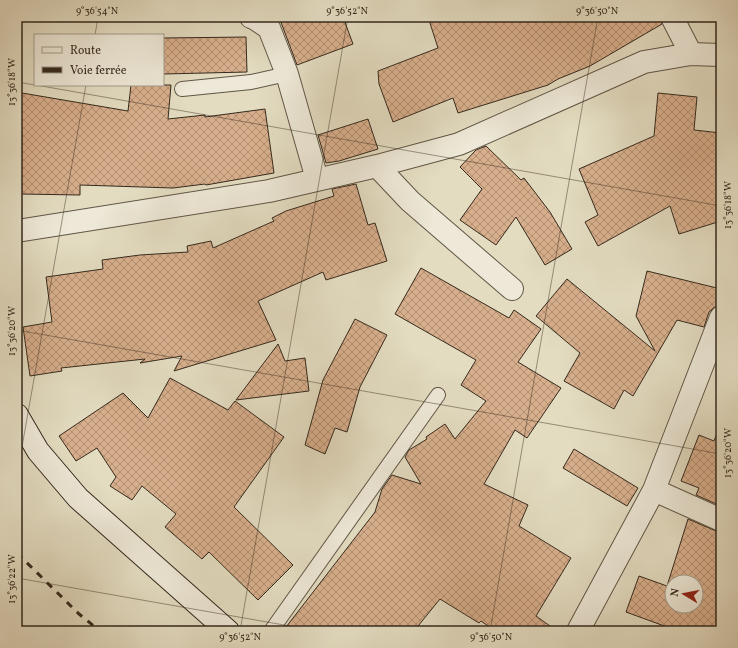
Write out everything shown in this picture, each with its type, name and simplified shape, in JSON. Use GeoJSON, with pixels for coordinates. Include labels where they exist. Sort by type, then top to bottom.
{"type":"FeatureCollection","features":[{"type":"Feature","properties":{"kind":"street"},"geometry":{"type":"LineString","coordinates":[[251,17],[269,28],[287,74],[317,179]]}},
{"type":"Feature","properties":{"kind":"street"},"geometry":{"type":"LineString","coordinates":[[672,17],[691,54]]}},
{"type":"Feature","properties":{"kind":"street"},"geometry":{"type":"LineString","coordinates":[[17,231],[269,191],[377,166],[459,144],[644,62],[691,54],[721,55]]}},
{"type":"Feature","properties":{"kind":"street"},"geometry":{"type":"LineString","coordinates":[[377,166],[410,201],[512,289]]}},
{"type":"Feature","properties":{"kind":"street"},"geometry":{"type":"LineString","coordinates":[[578,631],[654,490],[721,317]]}},
{"type":"Feature","properties":{"kind":"street"},"geometry":{"type":"LineString","coordinates":[[17,415],[38,451],[78,498],[228,631]]}},
{"type":"Feature","properties":{"kind":"street"},"geometry":{"type":"LineString","coordinates":[[654,490],[721,520]]}},
{"type":"Feature","properties":{"kind":"lane"},"geometry":{"type":"LineString","coordinates":[[182,89],[251,82],[287,74]]}},
{"type":"Feature","properties":{"kind":"lane"},"geometry":{"type":"LineString","coordinates":[[271,631],[438,395]]}},
{"type":"Feature","properties":{"kind":"building"},"geometry":{"type":"Polygon","coordinates":[[[279,17],[343,17],[353,44],[297,65],[279,17]]]}},
{"type":"Feature","properties":{"kind":"building"},"geometry":{"type":"Polygon","coordinates":[[[428,17],[660,17],[662,24],[590,66],[558,79],[548,85],[458,113],[453,98],[393,122],[379,84],[378,71],[438,48],[428,17]]]}},
{"type":"Feature","properties":{"kind":"building"},"geometry":{"type":"Polygon","coordinates":[[[246,37],[247,72],[164,74],[164,38],[246,37]]]}},
{"type":"Feature","properties":{"kind":"building"},"geometry":{"type":"Polygon","coordinates":[[[164,85],[171,85],[168,119],[205,115],[205,117],[265,109],[274,173],[206,185],[173,188],[80,185],[80,195],[21,194],[22,132],[17,131],[17,125],[22,93],[128,111],[131,86],[164,85]]]}},
{"type":"Feature","properties":{"kind":"building"},"geometry":{"type":"Polygon","coordinates":[[[658,93],[697,97],[694,130],[721,133],[721,221],[679,234],[670,206],[598,246],[585,222],[598,215],[579,169],[654,136],[658,93]]]}},
{"type":"Feature","properties":{"kind":"building"},"geometry":{"type":"Polygon","coordinates":[[[368,119],[378,149],[339,161],[326,163],[318,135],[368,119]]]}},
{"type":"Feature","properties":{"kind":"building"},"geometry":{"type":"Polygon","coordinates":[[[486,146],[521,180],[524,178],[550,212],[572,249],[545,265],[516,217],[496,245],[460,220],[482,189],[460,167],[476,150],[486,146]]]}},
{"type":"Feature","properties":{"kind":"building"},"geometry":{"type":"Polygon","coordinates":[[[356,184],[368,225],[375,223],[387,261],[326,280],[323,272],[258,301],[276,340],[174,371],[182,356],[140,363],[145,359],[61,368],[62,371],[30,376],[23,327],[52,322],[46,277],[103,269],[102,260],[140,255],[188,252],[187,246],[211,241],[213,248],[274,221],[272,218],[286,211],[334,196],[332,189],[356,184]]]}},
{"type":"Feature","properties":{"kind":"building"},"geometry":{"type":"Polygon","coordinates":[[[421,268],[509,318],[514,310],[541,329],[518,362],[561,388],[527,438],[515,430],[484,484],[528,505],[519,526],[571,558],[536,616],[557,631],[495,631],[481,621],[479,623],[440,599],[414,631],[283,631],[375,512],[382,489],[392,475],[421,484],[405,457],[409,450],[427,439],[426,437],[445,424],[455,439],[486,401],[461,385],[476,360],[395,314],[421,268]]]}},
{"type":"Feature","properties":{"kind":"building"},"geometry":{"type":"Polygon","coordinates":[[[647,271],[721,289],[721,305],[713,308],[709,312],[704,327],[677,320],[633,396],[624,390],[614,409],[564,381],[580,353],[536,316],[567,279],[655,351],[636,316],[647,271]]]}},
{"type":"Feature","properties":{"kind":"building"},"geometry":{"type":"Polygon","coordinates":[[[355,319],[387,335],[360,387],[347,432],[335,428],[325,454],[305,445],[323,380],[355,319]]]}},
{"type":"Feature","properties":{"kind":"building"},"geometry":{"type":"Polygon","coordinates":[[[278,344],[285,361],[305,358],[309,391],[236,400],[278,344]]]}},
{"type":"Feature","properties":{"kind":"building"},"geometry":{"type":"Polygon","coordinates":[[[170,378],[228,410],[235,401],[284,437],[234,507],[293,565],[258,600],[209,552],[202,559],[165,527],[176,514],[142,486],[132,500],[110,486],[116,477],[97,448],[76,461],[59,436],[123,393],[148,418],[170,378]]]}},
{"type":"Feature","properties":{"kind":"building"},"geometry":{"type":"Polygon","coordinates":[[[717,433],[721,433],[721,506],[696,495],[699,488],[681,481],[699,435],[714,441],[717,433]]]}},
{"type":"Feature","properties":{"kind":"building"},"geometry":{"type":"Polygon","coordinates":[[[574,449],[638,488],[627,506],[563,468],[574,449]]]}},
{"type":"Feature","properties":{"kind":"building"},"geometry":{"type":"Polygon","coordinates":[[[688,519],[721,532],[721,631],[678,631],[626,612],[639,576],[664,585],[664,614],[704,614],[704,574],[671,574],[688,519]]]}},
{"type":"Feature","properties":{"kind":"railway"},"geometry":{"type":"LineString","coordinates":[[17,553],[79,614],[100,631]]}}]}
